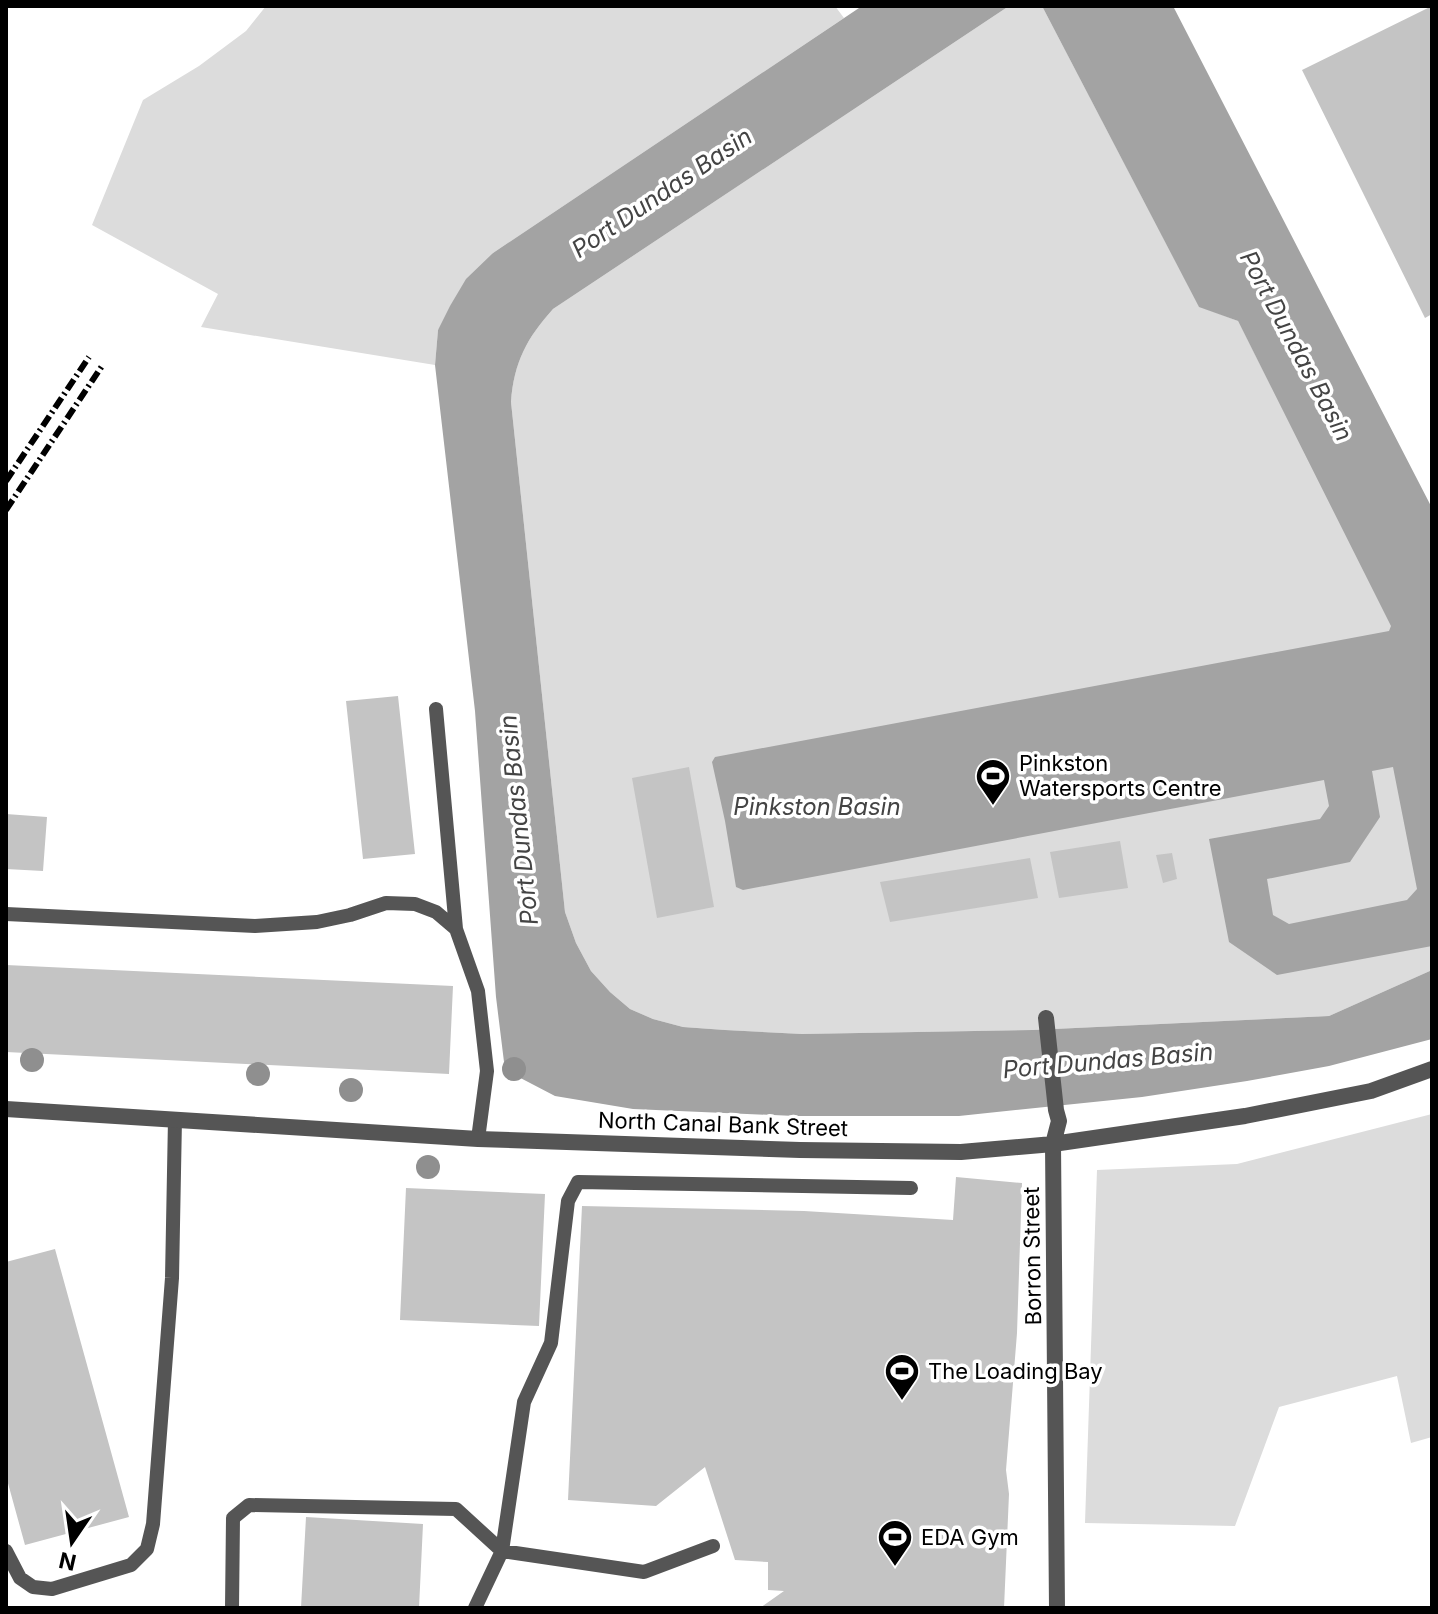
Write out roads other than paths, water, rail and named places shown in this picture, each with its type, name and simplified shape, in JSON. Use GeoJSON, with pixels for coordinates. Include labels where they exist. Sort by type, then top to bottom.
{"type":"FeatureCollection","features":[{"type":"Feature","properties":{"kind":"street","name":"Borron Street"},"geometry":{"type":"LineString","coordinates":[[1046,1018],[1059,1121],[1053,1144],[1057,1608]]}},
{"type":"Feature","properties":{"kind":"street","name":"North Canal Bank Street"},"geometry":{"type":"LineString","coordinates":[[6,1109],[478,1139],[961,1152],[1053,1144],[1245,1116],[1371,1091],[1432,1069]]}},
{"type":"Feature","properties":{"kind":"lane"},"geometry":{"type":"LineString","coordinates":[[436,709],[456,929],[478,991],[485,1055],[485,1094],[478,1139]]}},
{"type":"Feature","properties":{"kind":"lane"},"geometry":{"type":"LineString","coordinates":[[6,914],[278,926],[350,915],[386,903],[415,904],[436,912],[456,929]]}},
{"type":"Feature","properties":{"kind":"lane"},"geometry":{"type":"LineString","coordinates":[[6,1551],[20,1578],[33,1587],[52,1589],[131,1565],[147,1549],[153,1524],[172,1278],[175,1119]]}},
{"type":"Feature","properties":{"kind":"lane"},"geometry":{"type":"LineString","coordinates":[[475,1608],[502,1551],[524,1402],[551,1343],[568,1201],[578,1182],[911,1188]]}},
{"type":"Feature","properties":{"kind":"lane"},"geometry":{"type":"LineString","coordinates":[[232,1608],[233,1518],[249,1505],[456,1509],[502,1551],[644,1572],[713,1546]]}},
{"type":"Feature","properties":{"kind":"water","name":"Port Dundas Basin"},"geometry":{"type":"Polygon","coordinates":[[[862,6],[1009,6],[553,309],[529,341],[515,375],[511,402],[565,912],[576,943],[591,971],[630,1009],[653,1019],[683,1027],[802,1034],[1033,1030],[1329,1016],[1432,970],[1432,1039],[1329,1066],[1247,1081],[1142,1097],[959,1116],[795,1116],[633,1109],[555,1096],[505,1070],[496,997],[475,711],[435,365],[438,330],[466,279],[493,253],[862,6]]]}},
{"type":"Feature","properties":{"kind":"water"},"geometry":{"type":"Polygon","coordinates":[[[1042,6],[1173,6],[1432,508],[1432,946],[1277,975],[1229,942],[1209,839],[1320,819],[1329,806],[1324,780],[743,890],[736,887],[712,762],[715,757],[1389,631],[1391,626],[1238,321],[1199,307],[1042,6]],[[1393,767],[1372,771],[1380,817],[1350,862],[1267,879],[1273,915],[1289,924],[1407,900],[1417,889],[1393,767]]]}},
{"type":"Feature","properties":{"kind":"railway"},"geometry":{"type":"LineString","coordinates":[[6,481],[89,357]]}},
{"type":"Feature","properties":{"kind":"railway"},"geometry":{"type":"LineString","coordinates":[[6,510],[102,366]]}},
{"type":"Feature","properties":{"kind":"place","name":"Pinkston Watersports Centre"},"geometry":{"type":"Point","coordinates":[993,807]}},
{"type":"Feature","properties":{"kind":"place","name":"The Loading Bay"},"geometry":{"type":"Point","coordinates":[902,1402]}},
{"type":"Feature","properties":{"kind":"place","name":"EDA Gym"},"geometry":{"type":"Point","coordinates":[895,1568]}},
{"type":"Feature","properties":{"kind":"water label","name":"Pinkston Basin"},"geometry":{"type":"Point","coordinates":[817,807]}}]}
